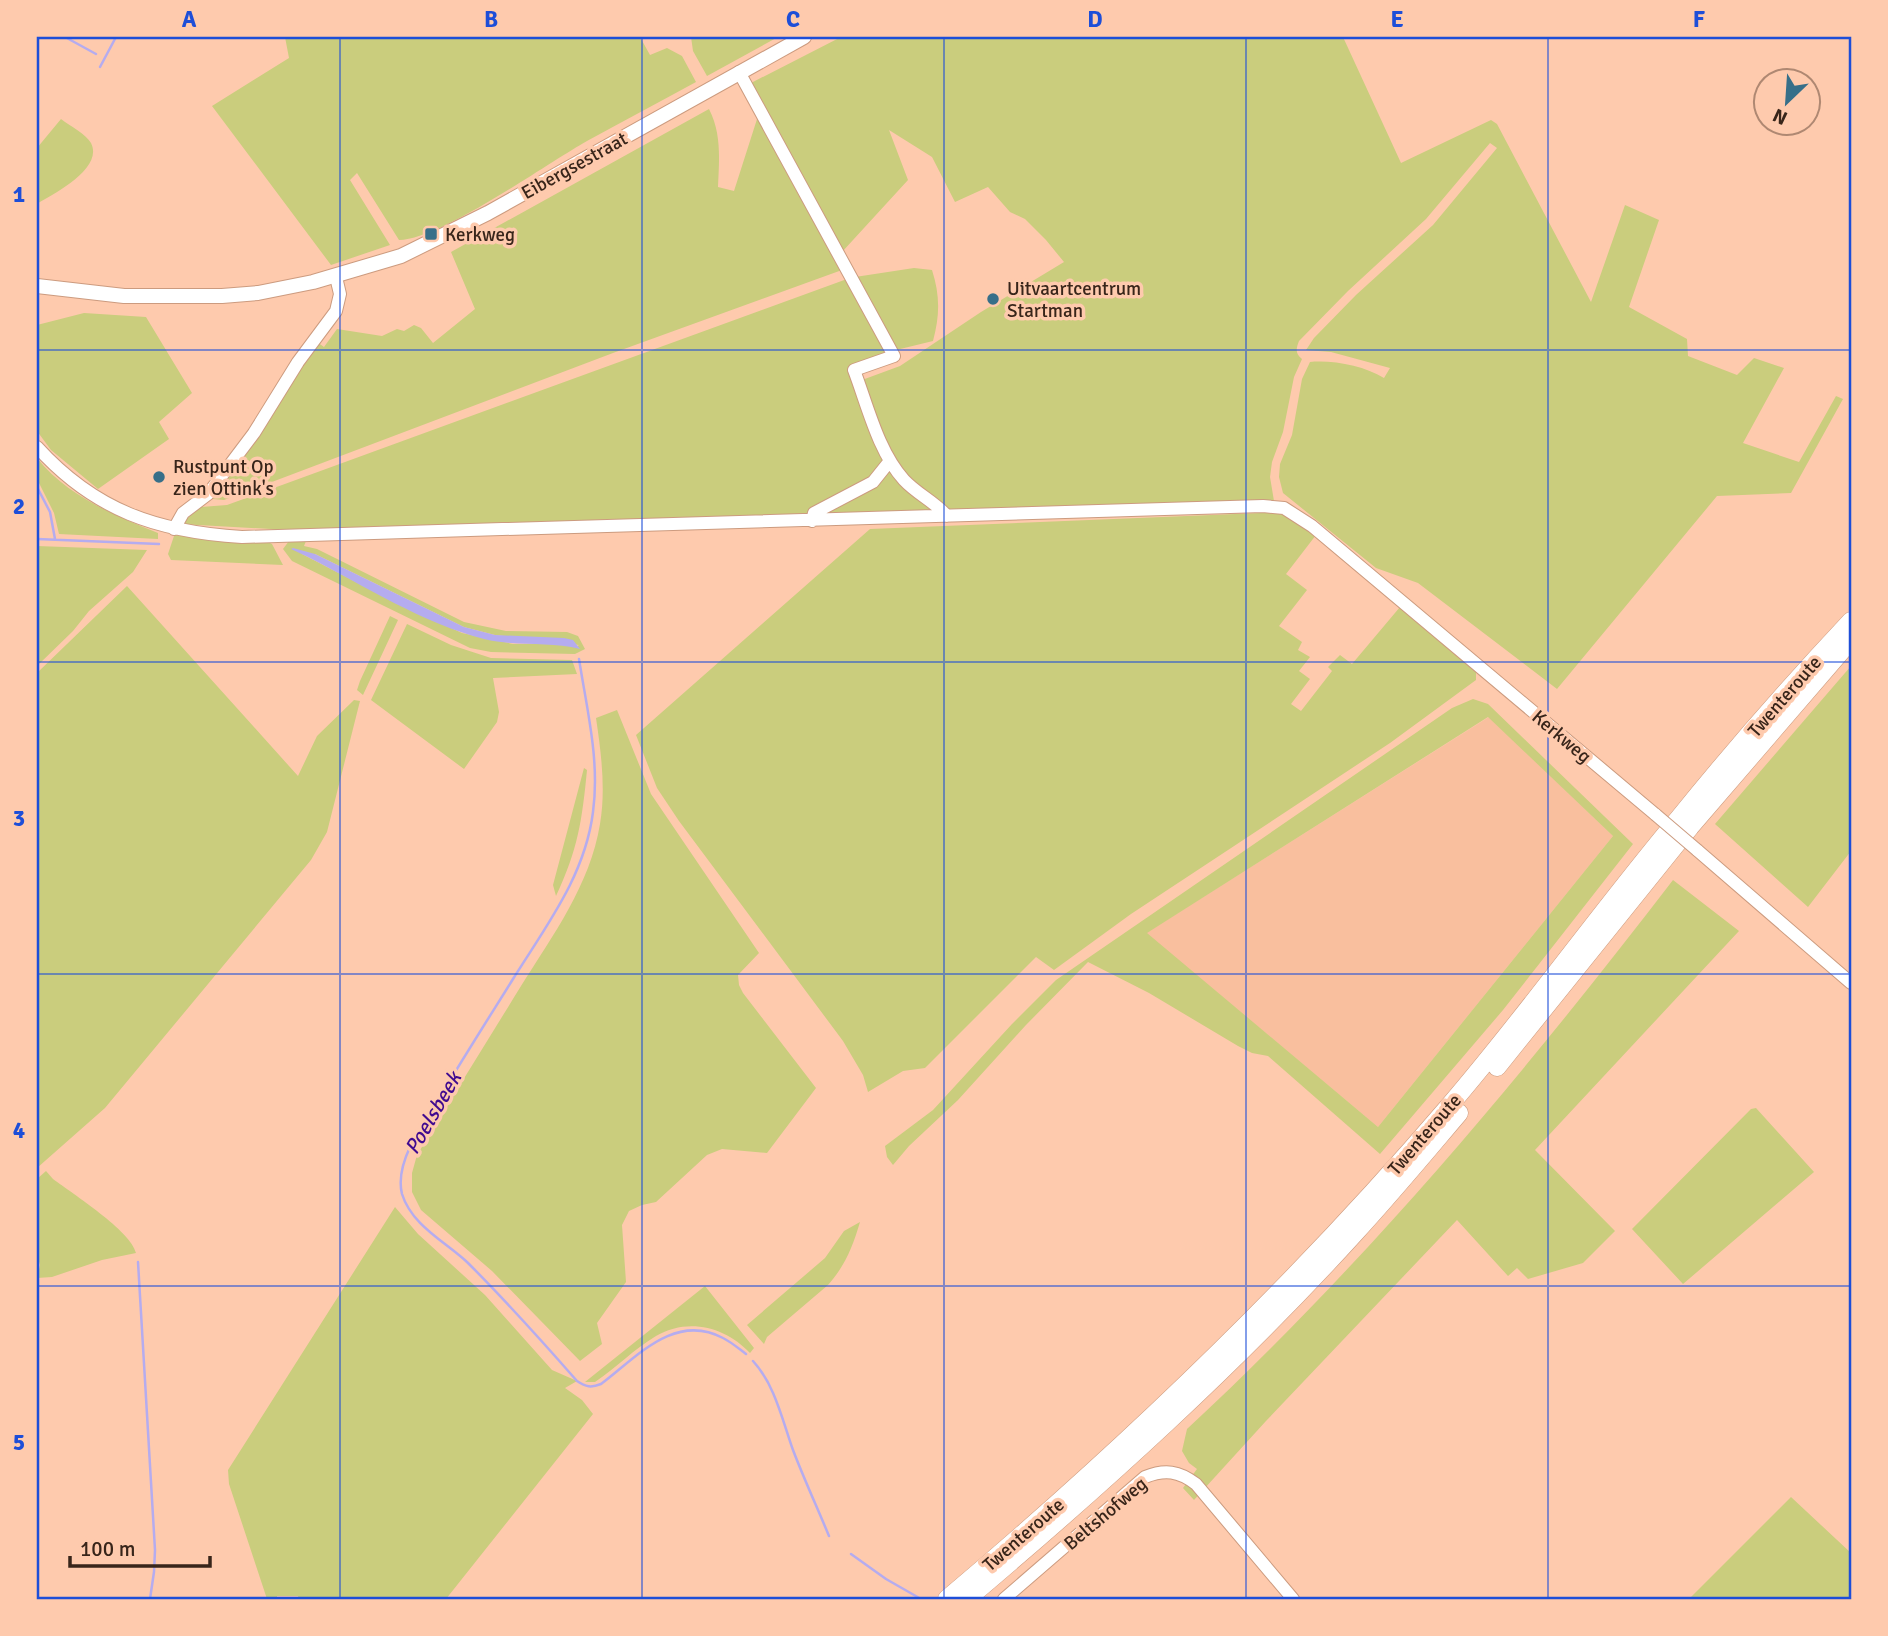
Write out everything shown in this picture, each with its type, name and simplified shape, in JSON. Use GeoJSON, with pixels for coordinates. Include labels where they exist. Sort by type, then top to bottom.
{"type":"FeatureCollection","features":[{"type":"Feature","properties":{"kind":"highway","name":"Twenteroute"},"geometry":{"type":"LineString","coordinates":[[947,1599],[1083,1482],[1236,1336],[1344,1226],[1450,1105],[1565,964],[1678,818],[1851,621]]}},
{"type":"Feature","properties":{"kind":"highway","name":"Twenteroute"},"geometry":{"type":"LineString","coordinates":[[967,1599],[1120,1466],[1237,1354],[1355,1234],[1468,1103],[1690,827],[1851,640]]}},
{"type":"Feature","properties":{"kind":"main road","name":"Eibergsestraat"},"geometry":{"type":"LineString","coordinates":[[37,286],[113,296],[193,298],[258,293],[336,277],[401,256],[488,213],[804,37]]}},
{"type":"Feature","properties":{"kind":"street"},"geometry":{"type":"LineString","coordinates":[[739,72],[894,356],[854,370],[889,462],[906,483],[947,516]]}},
{"type":"Feature","properties":{"kind":"street"},"geometry":{"type":"LineString","coordinates":[[37,447],[75,484],[104,504],[141,520],[174,529],[184,513],[208,494],[254,433],[298,362],[335,311],[340,294],[336,277]]}},
{"type":"Feature","properties":{"kind":"street"},"geometry":{"type":"LineString","coordinates":[[813,521],[814,513],[873,482],[889,462]]}},
{"type":"Feature","properties":{"kind":"street","name":"Kerkweg"},"geometry":{"type":"LineString","coordinates":[[174,529],[206,535],[242,537],[1263,506],[1284,509],[1312,526],[1851,983]]}},
{"type":"Feature","properties":{"kind":"street","name":"Beltshofweg"},"geometry":{"type":"LineString","coordinates":[[1004,1599],[1145,1477],[1159,1471],[1186,1476],[1196,1484],[1293,1599]]}},
{"type":"Feature","properties":{"kind":"shaded area"},"geometry":{"type":"Polygon","coordinates":[[[291,549],[315,554],[464,627],[495,635],[564,638],[573,640],[580,649],[484,639],[438,624],[291,549]]]}},
{"type":"Feature","properties":{"kind":"shaded area"},"geometry":{"type":"Polygon","coordinates":[[[1489,717],[1613,836],[1378,1127],[1146,933],[1489,717]]]}},
{"type":"Feature","properties":{"kind":"green space"},"geometry":{"type":"Polygon","coordinates":[[[285,37],[640,37],[650,55],[667,48],[682,56],[696,82],[587,141],[466,215],[417,237],[399,240],[357,173],[350,180],[390,245],[331,265],[212,106],[289,58],[285,37]]]}},
{"type":"Feature","properties":{"kind":"green space"},"geometry":{"type":"Polygon","coordinates":[[[691,37],[778,37],[707,76],[693,51],[691,37]]]}},
{"type":"Feature","properties":{"kind":"green space"},"geometry":{"type":"Polygon","coordinates":[[[841,37],[1343,37],[1401,163],[1491,120],[1497,124],[1591,302],[1625,205],[1659,220],[1629,307],[1687,339],[1688,356],[1737,375],[1754,358],[1784,368],[1743,443],[1799,462],[1836,396],[1843,399],[1791,493],[1717,496],[1557,689],[1418,583],[1376,568],[1283,493],[1279,477],[1280,464],[1292,435],[1302,379],[1310,362],[1349,365],[1384,378],[1390,368],[1331,352],[1306,350],[1314,338],[1356,295],[1433,225],[1497,148],[1490,143],[1426,219],[1348,291],[1299,341],[1297,351],[1302,359],[1294,377],[1283,432],[1272,462],[1270,477],[1274,501],[951,511],[908,480],[894,463],[862,380],[900,366],[981,312],[1064,262],[1025,219],[1010,212],[988,187],[955,202],[932,157],[889,130],[908,180],[842,252],[751,83],[841,37]]]}},
{"type":"Feature","properties":{"kind":"green space"},"geometry":{"type":"Polygon","coordinates":[[[709,109],[718,138],[718,187],[734,191],[758,116],[842,270],[224,500],[213,499],[317,342],[324,347],[337,329],[382,336],[397,329],[404,331],[414,325],[421,328],[433,343],[475,309],[451,252],[709,109]]]}},
{"type":"Feature","properties":{"kind":"green space"},"geometry":{"type":"Polygon","coordinates":[[[61,119],[89,140],[93,153],[84,171],[75,180],[37,204],[37,148],[61,119]]]}},
{"type":"Feature","properties":{"kind":"green space"},"geometry":{"type":"Polygon","coordinates":[[[914,268],[932,270],[938,297],[935,332],[933,341],[896,350],[855,277],[914,268]]]}},
{"type":"Feature","properties":{"kind":"green space"},"geometry":{"type":"Polygon","coordinates":[[[847,279],[889,355],[850,369],[885,458],[871,477],[811,516],[590,520],[555,524],[291,533],[271,529],[180,524],[201,507],[227,505],[847,279]]]}},
{"type":"Feature","properties":{"kind":"green space"},"geometry":{"type":"Polygon","coordinates":[[[84,313],[146,317],[192,393],[159,422],[169,439],[98,489],[51,450],[37,431],[37,325],[84,313]]]}},
{"type":"Feature","properties":{"kind":"green space"},"geometry":{"type":"Polygon","coordinates":[[[37,458],[77,494],[158,533],[158,539],[59,534],[54,513],[37,479],[37,458]]]}},
{"type":"Feature","properties":{"kind":"green space"},"geometry":{"type":"Polygon","coordinates":[[[891,467],[897,482],[937,511],[824,515],[869,488],[891,467]]]}},
{"type":"Feature","properties":{"kind":"green space"},"geometry":{"type":"Polygon","coordinates":[[[1287,512],[1316,535],[1286,574],[1307,590],[1279,626],[1302,642],[1298,650],[1310,657],[1299,671],[1310,679],[1291,704],[1301,711],[1332,671],[1328,667],[1340,655],[1352,664],[1400,607],[1476,672],[1476,680],[1390,743],[1131,914],[1054,970],[1036,957],[925,1068],[903,1071],[868,1092],[863,1075],[843,1041],[657,788],[636,735],[870,529],[1287,512]]]}},
{"type":"Feature","properties":{"kind":"green space"},"geometry":{"type":"Polygon","coordinates":[[[179,534],[266,541],[272,544],[283,565],[171,560],[168,554],[174,536],[179,534]]]}},
{"type":"Feature","properties":{"kind":"green space"},"geometry":{"type":"Polygon","coordinates":[[[289,541],[306,541],[304,546],[317,549],[464,622],[506,631],[567,632],[578,636],[585,649],[575,654],[491,652],[470,648],[292,561],[283,549],[289,541]],[[302,554],[462,633],[513,644],[579,645],[495,635],[464,627],[315,554],[302,554]]]}},
{"type":"Feature","properties":{"kind":"green space"},"geometry":{"type":"Polygon","coordinates":[[[37,546],[147,550],[133,572],[89,611],[73,631],[37,666],[37,546]]]}},
{"type":"Feature","properties":{"kind":"green space"},"geometry":{"type":"Polygon","coordinates":[[[127,586],[298,776],[317,736],[354,700],[360,701],[327,832],[311,860],[105,1108],[37,1168],[37,673],[127,586]]]}},
{"type":"Feature","properties":{"kind":"green space"},"geometry":{"type":"Polygon","coordinates":[[[390,616],[398,620],[363,695],[357,690],[360,681],[390,616]]]}},
{"type":"Feature","properties":{"kind":"green space"},"geometry":{"type":"Polygon","coordinates":[[[407,624],[451,645],[491,658],[572,660],[577,674],[493,678],[499,712],[497,722],[464,769],[371,700],[407,624]]]}},
{"type":"Feature","properties":{"kind":"green space"},"geometry":{"type":"Polygon","coordinates":[[[1851,666],[1851,851],[1808,907],[1715,824],[1851,666]]]}},
{"type":"Feature","properties":{"kind":"green space"},"geometry":{"type":"Polygon","coordinates":[[[1473,699],[1488,704],[1633,844],[1503,1010],[1380,1154],[1268,1056],[1252,1053],[1238,1046],[1149,993],[1088,962],[893,1165],[887,1157],[885,1146],[933,1110],[1056,980],[1452,708],[1473,699]],[[1488,717],[1147,933],[1378,1127],[1613,836],[1488,717]]]}},
{"type":"Feature","properties":{"kind":"green space"},"geometry":{"type":"Polygon","coordinates":[[[617,710],[651,794],[759,953],[738,975],[743,993],[816,1088],[767,1153],[722,1149],[707,1155],[656,1202],[629,1211],[622,1225],[626,1282],[597,1323],[602,1344],[580,1361],[492,1271],[421,1210],[412,1192],[412,1173],[417,1155],[579,889],[595,846],[602,811],[602,771],[596,718],[617,710]]]}},
{"type":"Feature","properties":{"kind":"green space"},"geometry":{"type":"Polygon","coordinates":[[[584,768],[587,770],[578,834],[556,896],[553,885],[584,768]]]}},
{"type":"Feature","properties":{"kind":"green space"},"geometry":{"type":"Polygon","coordinates":[[[1673,880],[1739,931],[1535,1150],[1615,1231],[1583,1263],[1528,1279],[1517,1268],[1508,1276],[1457,1220],[1194,1500],[1183,1488],[1197,1469],[1189,1463],[1182,1451],[1187,1429],[1318,1300],[1442,1165],[1560,1024],[1673,880]]]}},
{"type":"Feature","properties":{"kind":"green space"},"geometry":{"type":"Polygon","coordinates":[[[1756,1108],[1814,1172],[1683,1284],[1632,1229],[1751,1109],[1756,1108]]]}},
{"type":"Feature","properties":{"kind":"green space"},"geometry":{"type":"Polygon","coordinates":[[[46,1171],[124,1234],[136,1253],[102,1260],[52,1277],[37,1278],[40,1265],[37,1255],[37,1179],[46,1171]]]}},
{"type":"Feature","properties":{"kind":"green space"},"geometry":{"type":"Polygon","coordinates":[[[395,1207],[418,1234],[485,1295],[552,1370],[577,1381],[565,1388],[582,1400],[593,1414],[446,1599],[299,1599],[298,1596],[277,1596],[277,1599],[267,1599],[229,1484],[228,1470],[395,1207]]]}},
{"type":"Feature","properties":{"kind":"green space"},"geometry":{"type":"Polygon","coordinates":[[[860,1222],[848,1255],[834,1278],[767,1337],[764,1344],[747,1325],[825,1258],[844,1231],[860,1222]]]}},
{"type":"Feature","properties":{"kind":"green space"},"geometry":{"type":"Polygon","coordinates":[[[705,1286],[754,1348],[750,1353],[718,1331],[693,1326],[681,1327],[668,1330],[648,1341],[595,1382],[585,1382],[705,1286]]]}},
{"type":"Feature","properties":{"kind":"green space"},"geometry":{"type":"Polygon","coordinates":[[[1791,1497],[1851,1553],[1851,1599],[1689,1599],[1791,1497]]]}},
{"type":"Feature","properties":{"kind":"waterway"},"geometry":{"type":"LineString","coordinates":[[65,37],[96,54]]}},
{"type":"Feature","properties":{"kind":"waterway"},"geometry":{"type":"LineString","coordinates":[[100,67],[116,37]]}},
{"type":"Feature","properties":{"kind":"waterway"},"geometry":{"type":"LineString","coordinates":[[37,487],[50,512],[55,539]]}},
{"type":"Feature","properties":{"kind":"waterway","name":"Poelsbeek"},"geometry":{"type":"LineString","coordinates":[[37,539],[159,544]]}},
{"type":"Feature","properties":{"kind":"waterway","name":"Poelsbeek"},"geometry":{"type":"LineString","coordinates":[[579,659],[592,736],[595,774],[593,812],[582,858],[551,920],[410,1147],[402,1170],[402,1194],[421,1224],[468,1263],[583,1385],[601,1384],[642,1351],[672,1334],[705,1331],[732,1343],[746,1354]]}},
{"type":"Feature","properties":{"kind":"waterway"},"geometry":{"type":"LineString","coordinates":[[138,1262],[155,1550],[150,1599]]}},
{"type":"Feature","properties":{"kind":"waterway","name":"Poelsbeek"},"geometry":{"type":"LineString","coordinates":[[753,1361],[761,1370],[772,1392],[797,1461],[829,1536]]}},
{"type":"Feature","properties":{"kind":"waterway","name":"Poelsbeek"},"geometry":{"type":"LineString","coordinates":[[851,1554],[886,1579],[921,1599]]}},
{"type":"Feature","properties":{"kind":"place","name":"Kerkweg"},"geometry":{"type":"Point","coordinates":[431,234]}},
{"type":"Feature","properties":{"kind":"place","name":"Uitvaartcentrum Startman"},"geometry":{"type":"Point","coordinates":[993,299]}},
{"type":"Feature","properties":{"kind":"place","name":"Rustpunt Op zien Ottink's"},"geometry":{"type":"Point","coordinates":[159,477]}}]}
